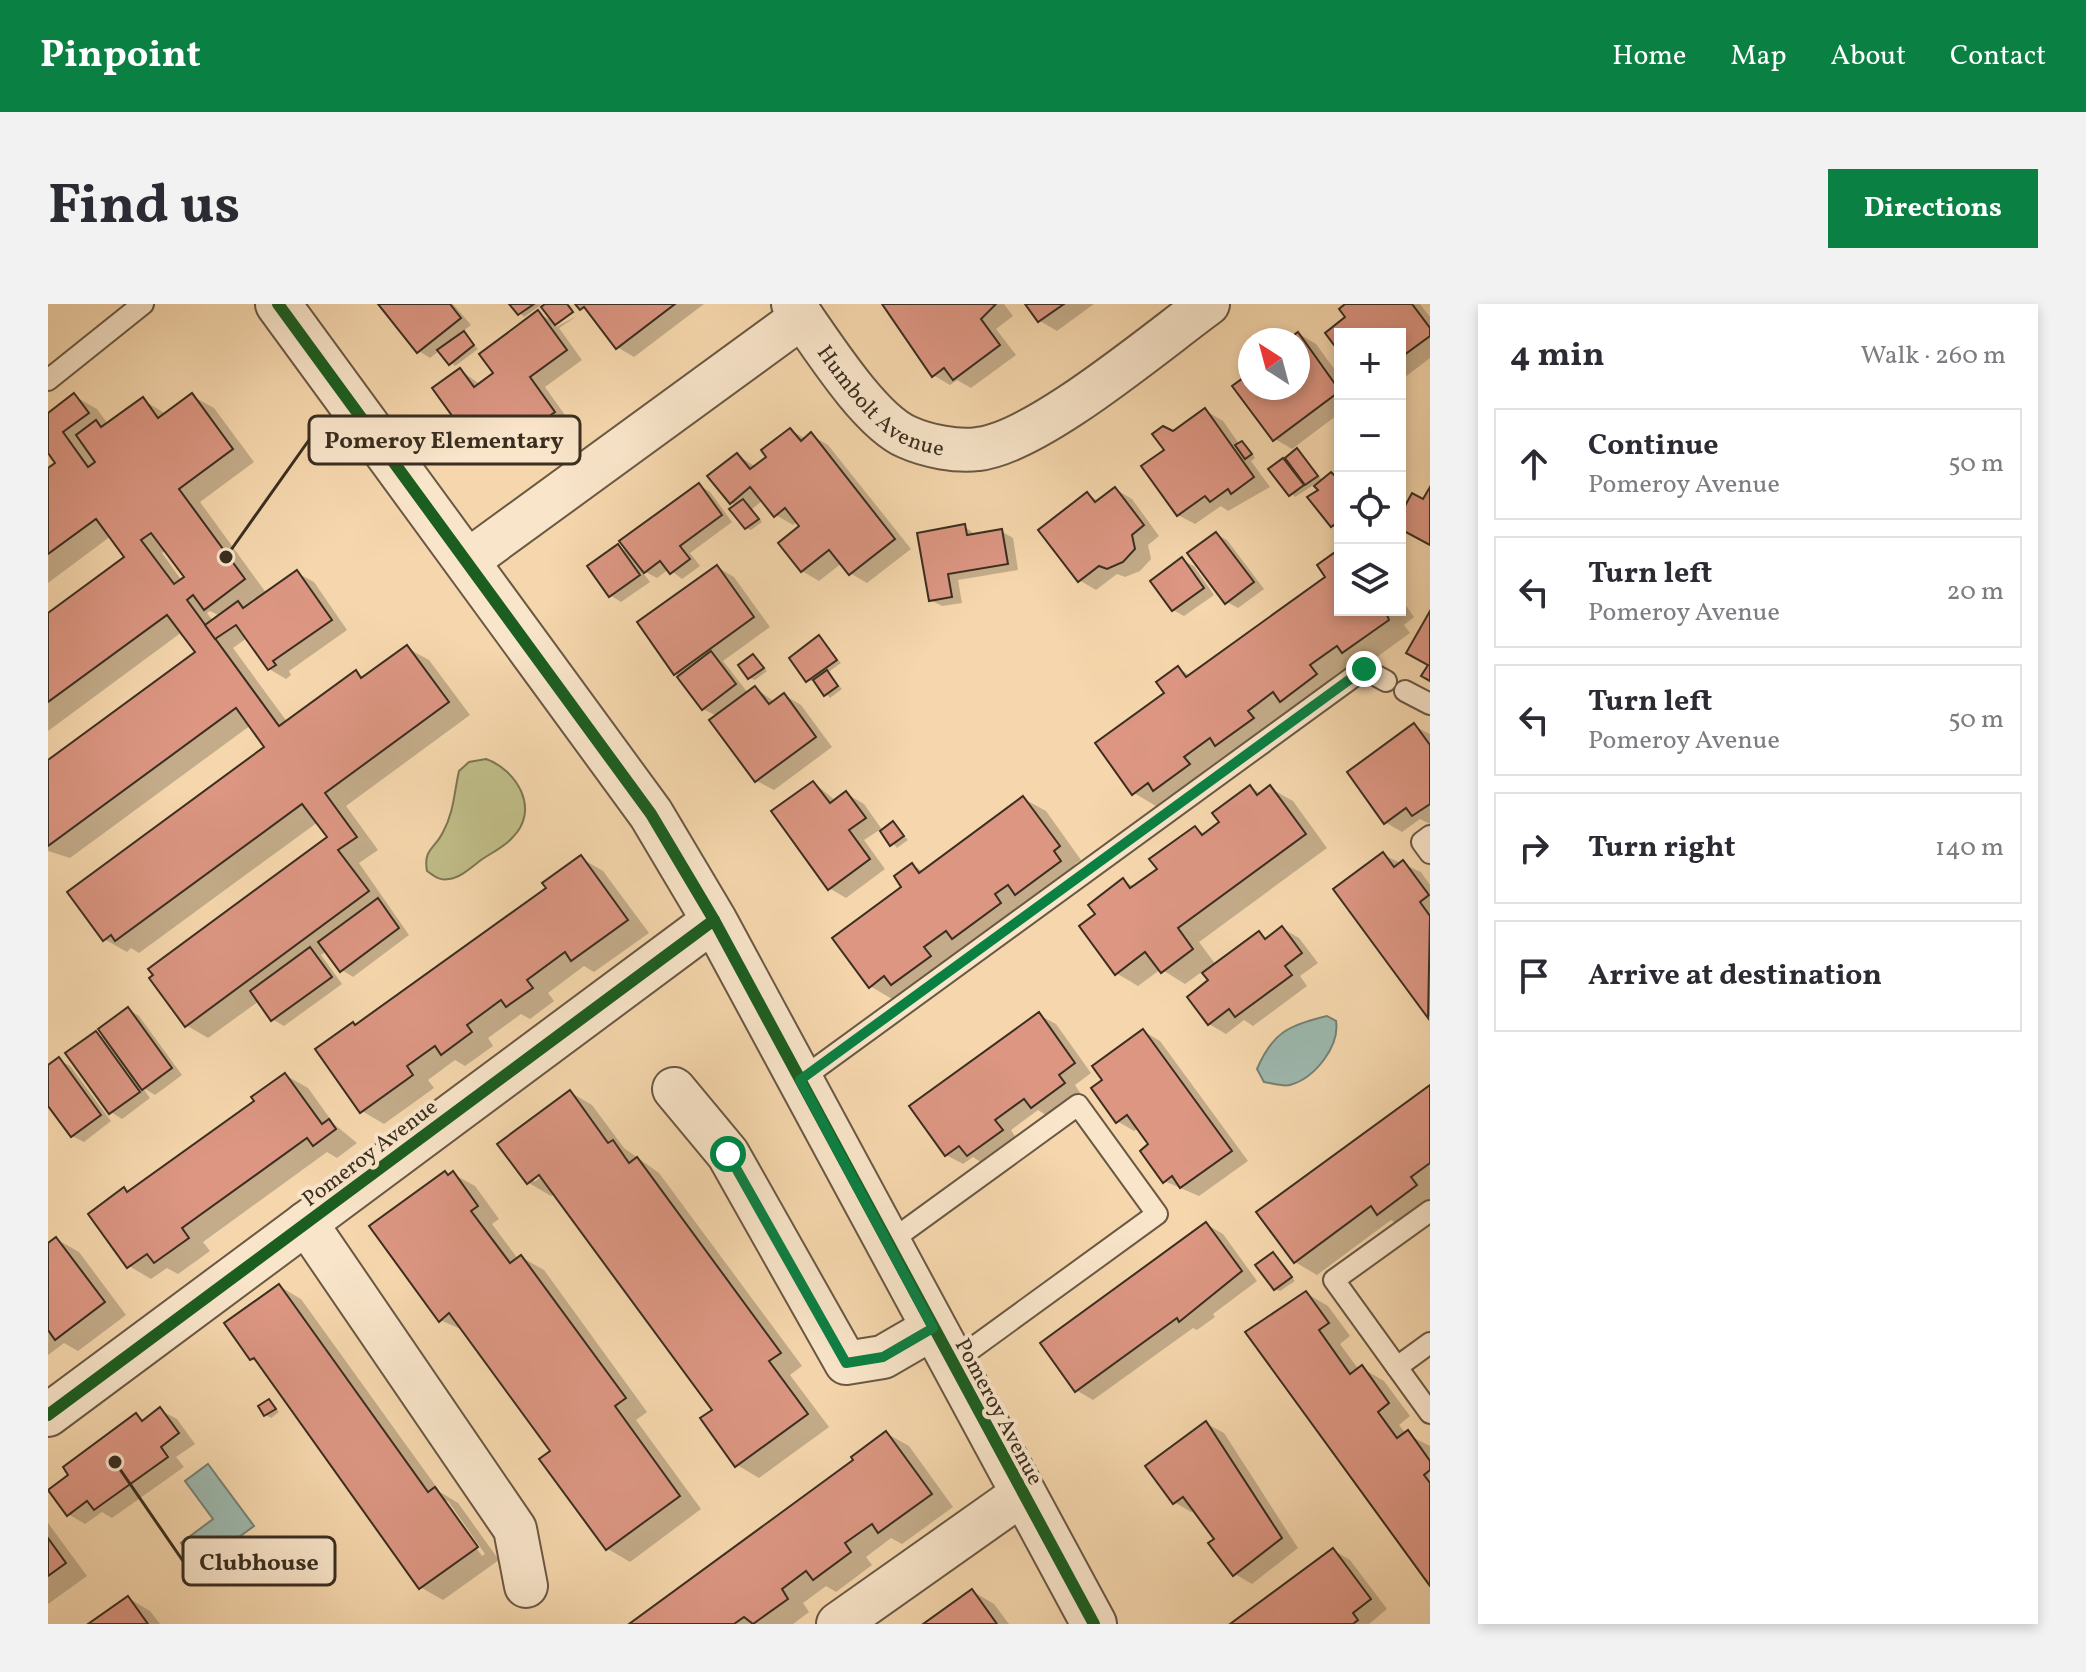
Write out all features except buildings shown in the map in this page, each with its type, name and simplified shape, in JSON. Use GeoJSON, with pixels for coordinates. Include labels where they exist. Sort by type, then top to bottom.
{"type":"FeatureCollection","features":[{"type":"Feature","properties":{"kind":"street","name":"Pomeroy Avenue"},"geometry":{"type":"LineString","coordinates":[[278,304],[651,814],[714,920],[1094,1624]]}},
{"type":"Feature","properties":{"kind":"street","name":"Humbolt Avenue"},"geometry":{"type":"LineString","coordinates":[[466,562],[798,310],[866,405],[905,437],[945,448],[979,449],[1019,435],[1061,411],[1208,304]]}},
{"type":"Feature","properties":{"kind":"street","name":"Pomeroy Avenue"},"geometry":{"type":"LineString","coordinates":[[48,1415],[714,920]]}},
{"type":"Feature","properties":{"kind":"street","name":"Pomeroy Avenue"},"geometry":{"type":"LineString","coordinates":[[674,1089],[728,1154],[846,1363],[942,1346]]}},
{"type":"Feature","properties":{"kind":"street","name":"Pomeroy Avenue"},"geometry":{"type":"LineString","coordinates":[[306,1223],[515,1529],[526,1586]]}},
{"type":"Feature","properties":{"kind":"street","name":"Pomeroy Avenue"},"geometry":{"type":"LineString","coordinates":[[838,1624],[1022,1494]]}},
{"type":"Feature","properties":{"kind":"lane"},"geometry":{"type":"LineString","coordinates":[[48,380],[143,304]]}},
{"type":"Feature","properties":{"kind":"lane"},"geometry":{"type":"LineString","coordinates":[[800,1080],[1364,669],[1386,681]]}},
{"type":"Feature","properties":{"kind":"lane"},"geometry":{"type":"LineString","coordinates":[[1405,691],[1430,704]]}},
{"type":"Feature","properties":{"kind":"lane"},"geometry":{"type":"LineString","coordinates":[[1430,836],[1422,842],[1430,853]]}},
{"type":"Feature","properties":{"kind":"lane"},"geometry":{"type":"LineString","coordinates":[[888,1243],[1078,1105],[1157,1214],[942,1346]]}},
{"type":"Feature","properties":{"kind":"lane"},"geometry":{"type":"LineString","coordinates":[[1430,1211],[1334,1280],[1430,1413]]}},
{"type":"Feature","properties":{"kind":"lane"},"geometry":{"type":"LineString","coordinates":[[1397,1367],[1430,1343]]}},
{"type":"Feature","properties":{"kind":"shaded area"},"geometry":{"type":"Polygon","coordinates":[[[486,759],[497,764],[515,781],[522,792],[525,815],[520,827],[505,844],[462,874],[449,879],[437,878],[427,871],[427,858],[449,817],[459,771],[469,762],[486,759]]]}},
{"type":"Feature","properties":{"kind":"water"},"geometry":{"type":"Polygon","coordinates":[[[1327,1016],[1336,1021],[1336,1031],[1330,1050],[1317,1068],[1290,1085],[1264,1082],[1257,1069],[1276,1038],[1292,1027],[1327,1016]]]}},
{"type":"Feature","properties":{"kind":"water"},"geometry":{"type":"Polygon","coordinates":[[[208,1464],[254,1526],[199,1566],[181,1543],[213,1519],[185,1481],[208,1464]]]}},
{"type":"Feature","properties":{"kind":"cycle path"},"geometry":{"type":"LineString","coordinates":[[278,304],[651,814],[714,920],[1094,1624]]}},
{"type":"Feature","properties":{"kind":"cycle path"},"geometry":{"type":"LineString","coordinates":[[48,1415],[714,920]]}},
{"type":"Feature","properties":{"kind":"place","name":"Pomeroy Elementary"},"geometry":{"type":"Point","coordinates":[226,557]}},
{"type":"Feature","properties":{"kind":"place","name":"Clubhouse"},"geometry":{"type":"Point","coordinates":[115,1462]}},
{"type":"Feature","properties":{"kind":"route"},"geometry":{"type":"LineString","coordinates":[[728,1154],[846,1363],[883,1357],[933,1328],[800,1080],[1364,669]]}}]}
